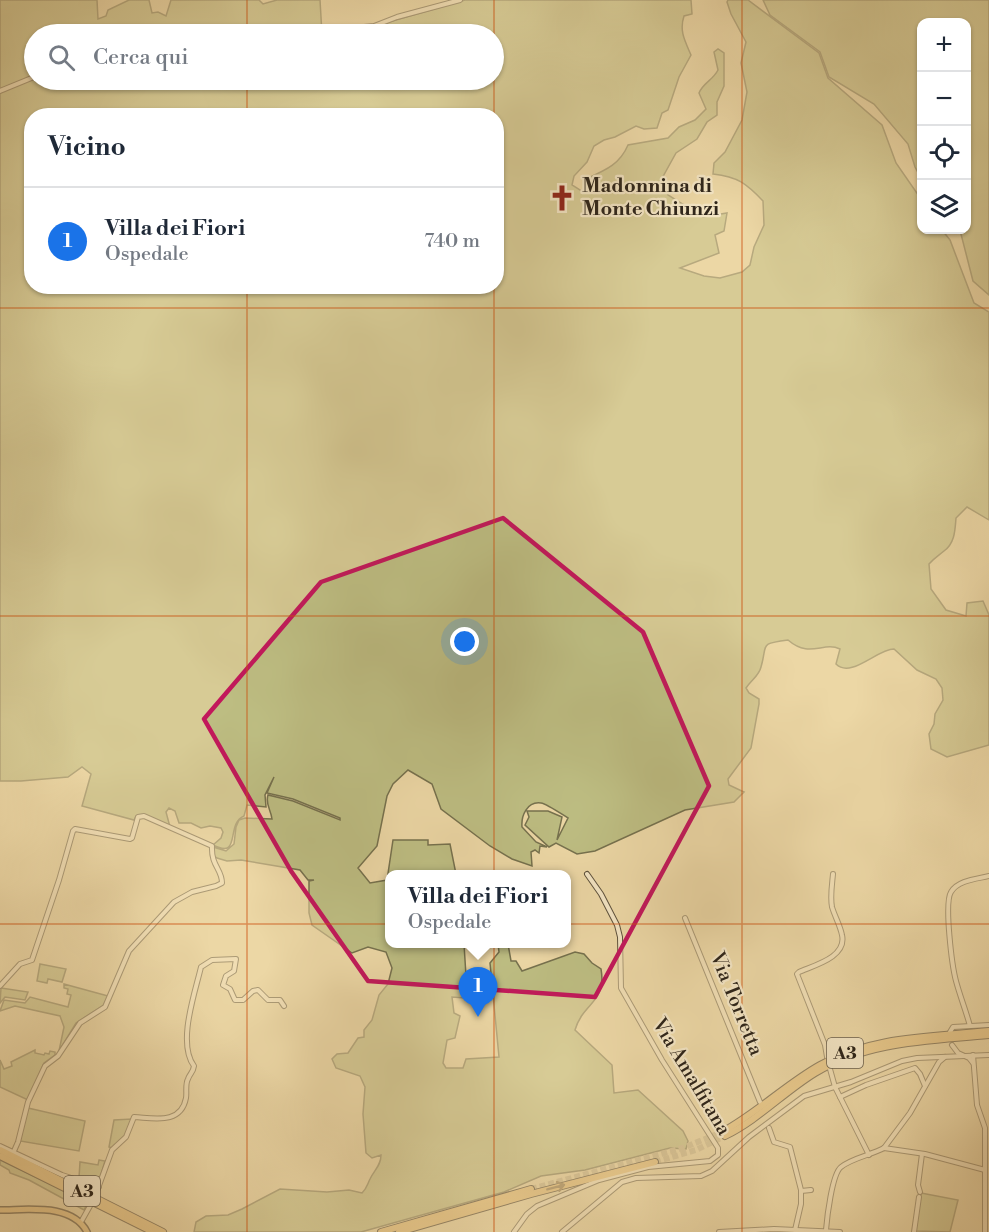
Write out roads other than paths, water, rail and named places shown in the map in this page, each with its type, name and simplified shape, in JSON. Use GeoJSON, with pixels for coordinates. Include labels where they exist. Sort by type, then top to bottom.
{"type":"FeatureCollection","features":[{"type":"Feature","properties":{"kind":"highway","name":"A3"},"geometry":{"type":"LineString","coordinates":[[724,1134],[814,1069],[850,1051],[884,1042],[989,1033]]}},
{"type":"Feature","properties":{"kind":"highway","name":"A3"},"geometry":{"type":"LineString","coordinates":[[0,1148],[163,1232]]}},
{"type":"Feature","properties":{"kind":"highway","name":"A3"},"geometry":{"type":"LineString","coordinates":[[0,1157],[153,1232]]}},
{"type":"Feature","properties":{"kind":"highway"},"geometry":{"type":"LineString","coordinates":[[399,1232],[531,1194],[655,1162]]}},
{"type":"Feature","properties":{"kind":"highway"},"geometry":{"type":"LineString","coordinates":[[381,1232],[531,1189]]}},
{"type":"Feature","properties":{"kind":"main road"},"geometry":{"type":"LineString","coordinates":[[0,1210],[58,1212],[82,1223],[87,1232]]}},
{"type":"Feature","properties":{"kind":"street"},"geometry":{"type":"LineString","coordinates":[[379,24],[460,0]]}},
{"type":"Feature","properties":{"kind":"street"},"geometry":{"type":"LineString","coordinates":[[0,91],[24,81]]}},
{"type":"Feature","properties":{"kind":"street"},"geometry":{"type":"LineString","coordinates":[[0,986],[20,964],[32,960],[75,829],[130,839],[138,817],[144,816],[212,846],[214,864],[223,878],[222,883],[192,892],[174,902],[129,951],[105,1006],[80,1023],[57,1056],[45,1066],[28,1102],[14,1151]]}},
{"type":"Feature","properties":{"kind":"street","name":"Via Amalfitana"},"geometry":{"type":"LineString","coordinates":[[514,1232],[527,1214],[537,1206],[599,1180],[648,1167],[710,1161],[718,1155],[718,1148],[662,1060],[621,988],[620,937],[617,925],[601,894],[587,874]]}},
{"type":"Feature","properties":{"kind":"street"},"geometry":{"type":"LineString","coordinates":[[827,1058],[825,1045],[797,974],[825,961],[839,952],[842,946],[843,938],[831,902],[832,874]]}},
{"type":"Feature","properties":{"kind":"street"},"geometry":{"type":"LineString","coordinates":[[969,1026],[956,979],[948,900],[952,890],[958,884],[989,876]]}},
{"type":"Feature","properties":{"kind":"street","name":"Via Torretta"},"geometry":{"type":"LineString","coordinates":[[685,918],[760,1102]]}},
{"type":"Feature","properties":{"kind":"street"},"geometry":{"type":"LineString","coordinates":[[0,1148],[14,1151],[62,1175],[98,1189],[112,1150],[126,1137],[134,1117],[171,1118],[183,1110],[188,1079],[193,1073],[194,1066],[190,1060],[186,1037],[201,967],[212,960],[236,959],[234,971],[226,976],[223,984],[230,989],[235,1000],[243,1000],[256,990],[261,991],[268,1000],[280,1000],[284,1006]]}},
{"type":"Feature","properties":{"kind":"street"},"geometry":{"type":"LineString","coordinates":[[950,1032],[953,1027],[989,1025]]}},
{"type":"Feature","properties":{"kind":"street"},"geometry":{"type":"LineString","coordinates":[[953,1056],[952,1046],[958,1053],[974,1063]]}},
{"type":"Feature","properties":{"kind":"street"},"geometry":{"type":"LineString","coordinates":[[562,1232],[622,1182],[636,1178],[701,1176],[712,1171],[749,1137],[804,1096],[835,1087],[902,1061],[989,1054]]}},
{"type":"Feature","properties":{"kind":"street"},"geometry":{"type":"LineString","coordinates":[[973,1055],[977,1105],[987,1125],[985,1232]]}},
{"type":"Feature","properties":{"kind":"street"},"geometry":{"type":"LineString","coordinates":[[974,1063],[976,1058],[982,1055]]}},
{"type":"Feature","properties":{"kind":"street"},"geometry":{"type":"LineString","coordinates":[[826,1230],[838,1170],[844,1165],[884,1148],[910,1113],[939,1062],[945,1057]]}},
{"type":"Feature","properties":{"kind":"street"},"geometry":{"type":"LineString","coordinates":[[830,1068],[835,1087],[869,1155]]}},
{"type":"Feature","properties":{"kind":"street"},"geometry":{"type":"LineString","coordinates":[[840,1096],[915,1068],[925,1086]]}},
{"type":"Feature","properties":{"kind":"street"},"geometry":{"type":"LineString","coordinates":[[769,1128],[774,1142],[790,1147],[798,1178],[801,1204],[795,1230]]}},
{"type":"Feature","properties":{"kind":"street"},"geometry":{"type":"LineString","coordinates":[[884,1148],[925,1155],[985,1170]]}},
{"type":"Feature","properties":{"kind":"street"},"geometry":{"type":"LineString","coordinates":[[914,1232],[919,1195],[918,1185],[925,1155]]}},
{"type":"Feature","properties":{"kind":"street"},"geometry":{"type":"LineString","coordinates":[[801,1191],[811,1190]]}},
{"type":"Feature","properties":{"kind":"street"},"geometry":{"type":"LineString","coordinates":[[80,1232],[90,1206]]}},
{"type":"Feature","properties":{"kind":"street"},"geometry":{"type":"LineString","coordinates":[[719,1232],[759,1229],[840,1232]]}},
{"type":"Feature","properties":{"kind":"tunnel"},"geometry":{"type":"LineString","coordinates":[[531,1189],[683,1148],[722,1132]]}},
{"type":"Feature","properties":{"kind":"tunnel"},"geometry":{"type":"LineString","coordinates":[[655,1162],[696,1150],[725,1136]]}},
{"type":"Feature","properties":{"kind":"place","name":"Madonnina di Monte Chiunzi"},"geometry":{"type":"Point","coordinates":[562,198]}},
{"type":"Feature","properties":{"kind":"place","name":"Villa dei Fiori"},"geometry":{"type":"Point","coordinates":[478,1017]}}]}
